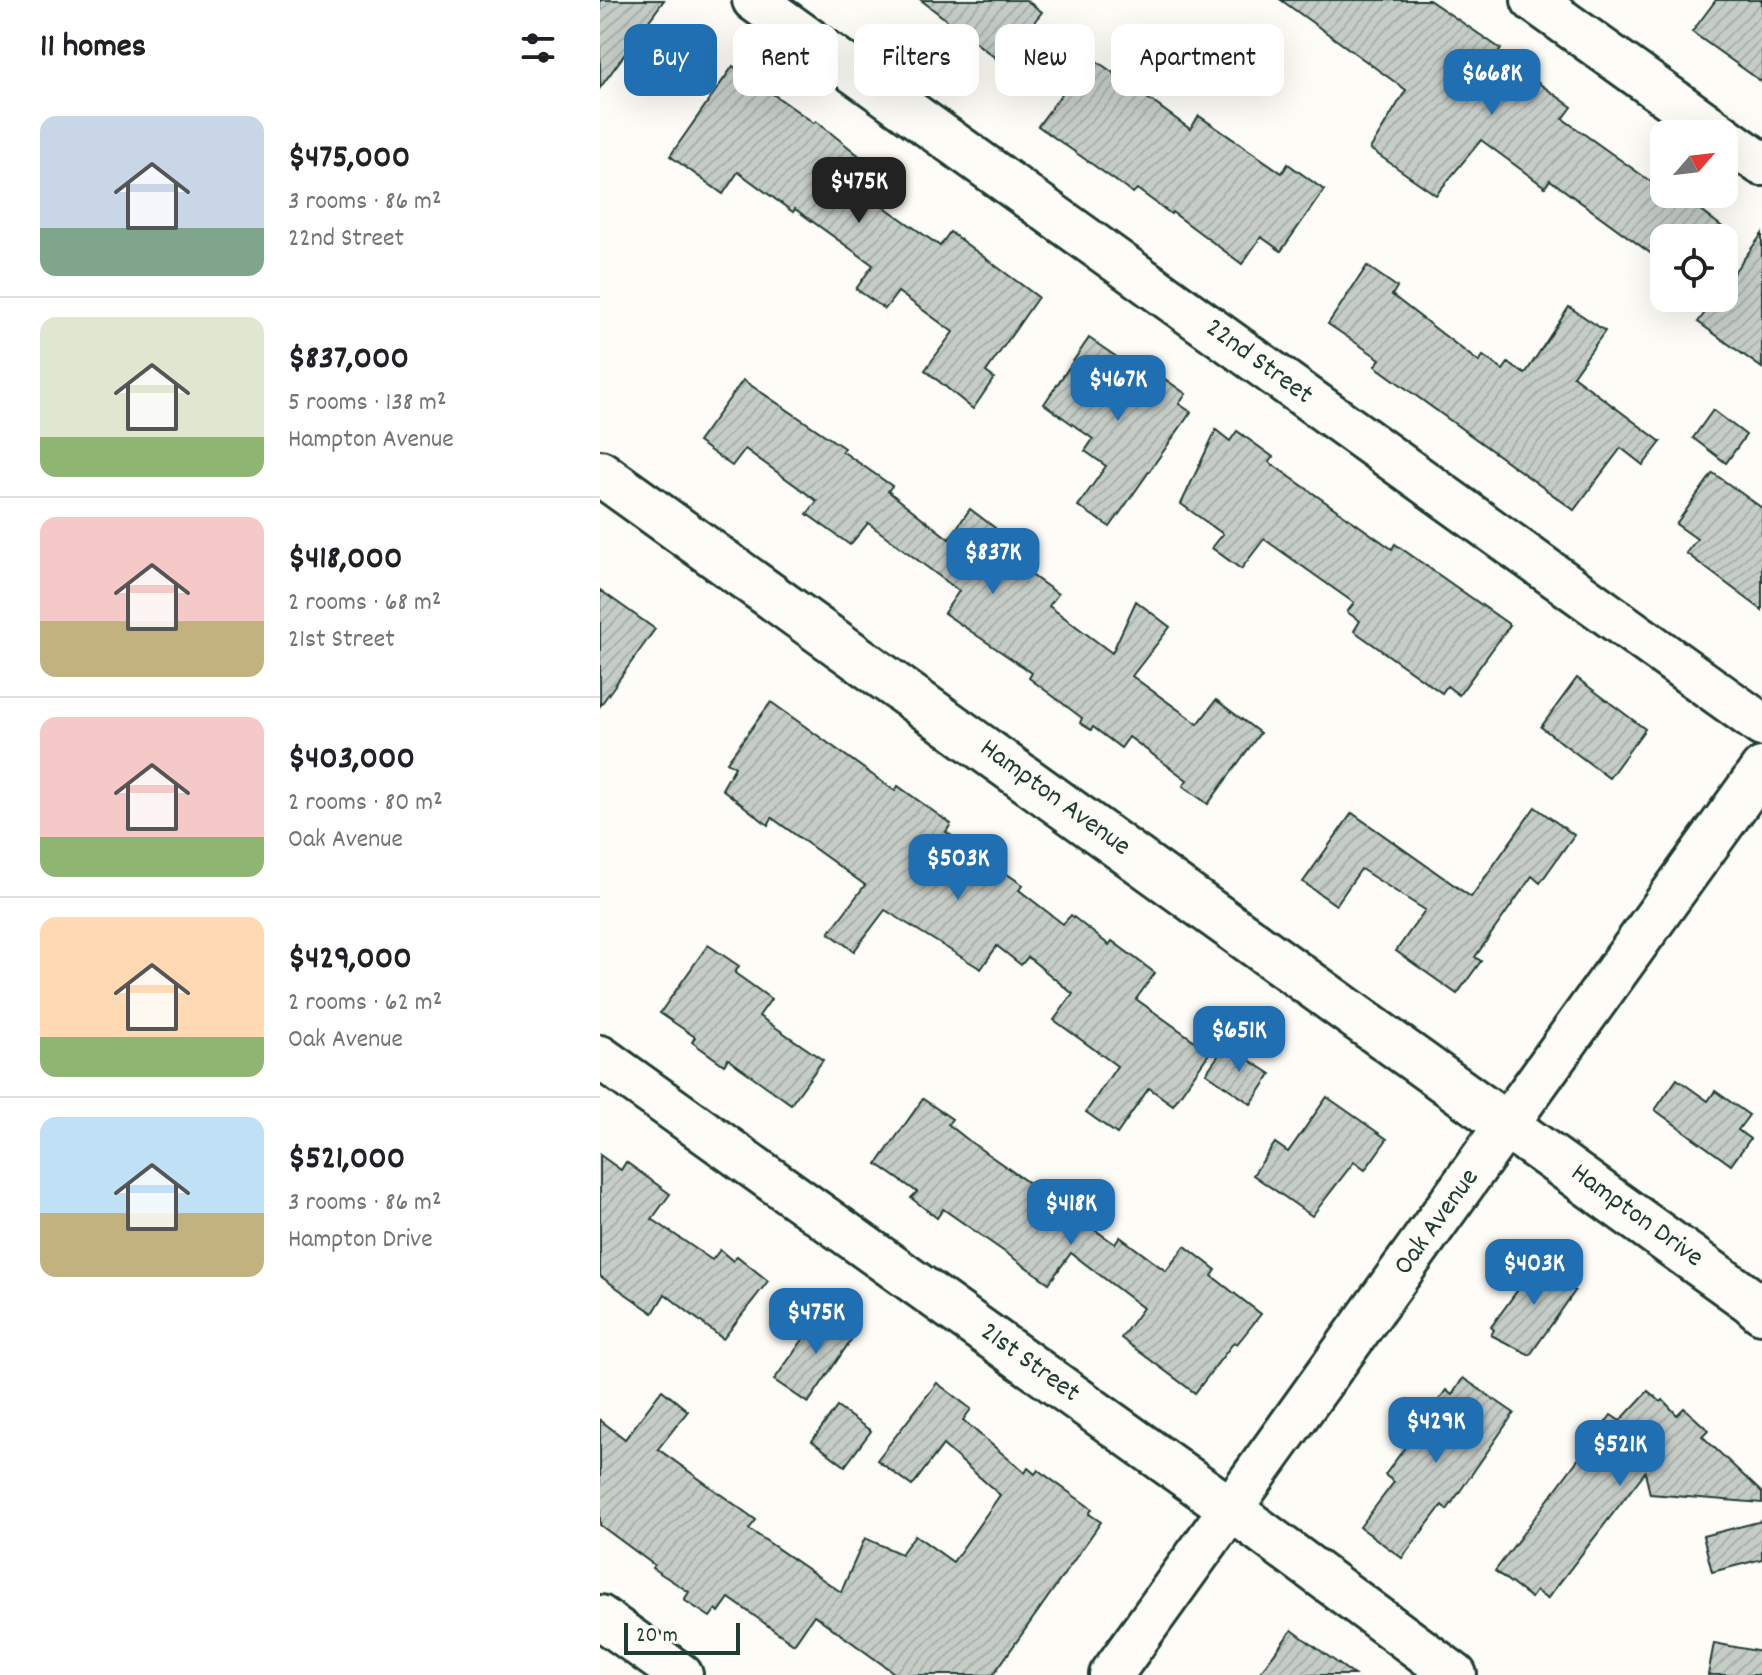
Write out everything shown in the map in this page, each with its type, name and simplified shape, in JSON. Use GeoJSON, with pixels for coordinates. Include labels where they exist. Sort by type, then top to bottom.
{"type":"FeatureCollection","features":[{"type":"Feature","properties":{"kind":"street","name":"22nd Street"},"geometry":{"type":"LineString","coordinates":[[754,0],[1762,725]]}},
{"type":"Feature","properties":{"kind":"street"},"geometry":{"type":"LineString","coordinates":[[1533,0],[1701,120]]}},
{"type":"Feature","properties":{"kind":"street"},"geometry":{"type":"LineString","coordinates":[[1738,147],[1762,164]]}},
{"type":"Feature","properties":{"kind":"street","name":"Hampton Avenue"},"geometry":{"type":"LineString","coordinates":[[600,473],[1508,1125]]}},
{"type":"Feature","properties":{"kind":"street","name":"Oak Avenue"},"geometry":{"type":"LineString","coordinates":[[1111,1675],[1762,769]]}},
{"type":"Feature","properties":{"kind":"street","name":"21st Street"},"geometry":{"type":"LineString","coordinates":[[600,1057],[1231,1509],[1455,1675]]}},
{"type":"Feature","properties":{"kind":"street","name":"Hampton Drive"},"geometry":{"type":"LineString","coordinates":[[1508,1125],[1762,1311]]}},
{"type":"Feature","properties":{"kind":"street"},"geometry":{"type":"LineString","coordinates":[[600,1617],[681,1675]]}},
{"type":"Feature","properties":{"kind":"building"},"geometry":{"type":"Polygon","coordinates":[[[600,0],[664,0],[647,24],[624,24],[624,55],[600,88],[600,0]]]}},
{"type":"Feature","properties":{"kind":"building"},"geometry":{"type":"Polygon","coordinates":[[[921,0],[1026,0],[1042,12],[1033,24],[995,24],[995,58],[979,45],[979,24],[952,24],[921,0]]]}},
{"type":"Feature","properties":{"kind":"building"},"geometry":{"type":"Polygon","coordinates":[[[1281,0],[1429,0],[1501,49],[1498,54],[1572,107],[1563,119],[1650,181],[1650,208],[1697,208],[1719,224],[1650,224],[1650,253],[1550,180],[1545,187],[1481,140],[1436,195],[1370,149],[1406,90],[1281,0]]]}},
{"type":"Feature","properties":{"kind":"building"},"geometry":{"type":"Polygon","coordinates":[[[1716,0],[1762,0],[1762,82],[1692,32],[1716,0]]]}},
{"type":"Feature","properties":{"kind":"building"},"geometry":{"type":"Polygon","coordinates":[[[1095,60],[1111,71],[1111,96],[1145,96],[1190,129],[1199,116],[1282,173],[1288,164],[1324,190],[1281,251],[1261,237],[1242,264],[1172,212],[1137,189],[1133,193],[1038,126],[1060,96],[1095,96],[1095,60]]]}},
{"type":"Feature","properties":{"kind":"building"},"geometry":{"type":"Polygon","coordinates":[[[733,66],[733,96],[776,96],[814,123],[816,121],[867,162],[862,171],[872,178],[863,192],[940,246],[950,232],[1038,297],[986,372],[994,378],[973,409],[925,370],[953,332],[898,292],[885,309],[856,289],[873,265],[738,172],[723,194],[670,156],[712,96],[717,96],[717,89],[733,66]]]}},
{"type":"Feature","properties":{"kind":"building"},"geometry":{"type":"Polygon","coordinates":[[[1762,234],[1762,368],[1698,322],[1706,312],[1738,312],[1738,267],[1762,234]]]}},
{"type":"Feature","properties":{"kind":"building"},"geometry":{"type":"Polygon","coordinates":[[[1367,266],[1397,287],[1392,295],[1479,362],[1483,356],[1503,370],[1508,363],[1525,374],[1569,307],[1605,331],[1573,376],[1661,442],[1643,465],[1621,448],[1574,510],[1375,366],[1380,359],[1328,324],[1367,266]]]}},
{"type":"Feature","properties":{"kind":"building"},"geometry":{"type":"Polygon","coordinates":[[[1089,338],[1140,373],[1145,365],[1186,394],[1179,404],[1191,412],[1110,527],[1078,506],[1106,466],[1085,451],[1093,439],[1044,404],[1089,338]]]}},
{"type":"Feature","properties":{"kind":"building"},"geometry":{"type":"Polygon","coordinates":[[[743,380],[844,448],[842,451],[892,486],[888,491],[949,539],[970,509],[995,528],[988,537],[1026,564],[1023,569],[1058,594],[1049,606],[1112,653],[1136,601],[1170,627],[1132,676],[1198,724],[1216,700],[1260,733],[1208,804],[1183,786],[1187,780],[1129,737],[1121,748],[1093,727],[1091,730],[1080,723],[1082,718],[1029,678],[1032,673],[944,613],[959,591],[868,523],[850,545],[807,514],[817,501],[745,449],[732,466],[698,442],[743,380]]]}},
{"type":"Feature","properties":{"kind":"building"},"geometry":{"type":"Polygon","coordinates":[[[1713,410],[1746,435],[1726,463],[1693,438],[1713,410]]]}},
{"type":"Feature","properties":{"kind":"building"},"geometry":{"type":"Polygon","coordinates":[[[1216,430],[1230,441],[1237,431],[1273,457],[1269,462],[1392,549],[1395,544],[1510,625],[1459,695],[1447,686],[1442,693],[1354,631],[1360,621],[1347,612],[1354,603],[1264,539],[1241,569],[1212,548],[1223,534],[1181,504],[1216,430]]]}},
{"type":"Feature","properties":{"kind":"building"},"geometry":{"type":"Polygon","coordinates":[[[1713,473],[1762,508],[1762,610],[1686,553],[1697,539],[1676,524],[1713,473]]]}},
{"type":"Feature","properties":{"kind":"building"},"geometry":{"type":"Polygon","coordinates":[[[600,590],[655,629],[600,706],[600,590]]]}},
{"type":"Feature","properties":{"kind":"building"},"geometry":{"type":"Polygon","coordinates":[[[1577,678],[1645,729],[1609,778],[1541,727],[1577,678]]]}},
{"type":"Feature","properties":{"kind":"building"},"geometry":{"type":"Polygon","coordinates":[[[771,702],[895,791],[898,786],[951,824],[946,832],[1023,885],[1019,890],[1063,924],[1071,915],[1109,945],[1112,941],[1155,973],[1136,999],[1210,1052],[1173,1105],[1149,1088],[1117,1134],[1086,1112],[1117,1066],[1054,1020],[1073,994],[1028,957],[1021,965],[997,946],[981,969],[885,910],[854,951],[829,933],[865,885],[772,818],[768,825],[722,789],[735,767],[727,762],[771,702]]]}},
{"type":"Feature","properties":{"kind":"building"},"geometry":{"type":"Polygon","coordinates":[[[1535,807],[1574,835],[1540,883],[1532,876],[1475,957],[1481,961],[1457,994],[1396,951],[1425,910],[1361,869],[1336,905],[1303,882],[1352,813],[1471,897],[1535,807]]]}},
{"type":"Feature","properties":{"kind":"building"},"geometry":{"type":"Polygon","coordinates":[[[708,945],[739,966],[735,973],[771,999],[759,1016],[823,1060],[791,1104],[728,1059],[724,1065],[692,1042],[695,1037],[660,1013],[708,945]]]}},
{"type":"Feature","properties":{"kind":"building"},"geometry":{"type":"Polygon","coordinates":[[[1226,1045],[1271,1074],[1251,1104],[1206,1073],[1226,1045]]]}},
{"type":"Feature","properties":{"kind":"building"},"geometry":{"type":"Polygon","coordinates":[[[1677,1079],[1708,1101],[1715,1091],[1749,1115],[1738,1130],[1750,1139],[1731,1165],[1655,1110],[1677,1079]]]}},
{"type":"Feature","properties":{"kind":"building"},"geometry":{"type":"Polygon","coordinates":[[[1327,1097],[1387,1139],[1365,1170],[1354,1162],[1312,1216],[1253,1175],[1275,1143],[1288,1152],[1327,1097]]]}},
{"type":"Feature","properties":{"kind":"building"},"geometry":{"type":"Polygon","coordinates":[[[923,1099],[952,1119],[948,1124],[972,1143],[1115,1244],[1120,1237],[1166,1271],[1185,1246],[1216,1270],[1212,1276],[1261,1314],[1237,1344],[1234,1342],[1195,1393],[1121,1338],[1143,1308],[1071,1253],[1049,1283],[943,1209],[937,1218],[911,1198],[917,1192],[877,1164],[923,1099]]]}},
{"type":"Feature","properties":{"kind":"building"},"geometry":{"type":"Polygon","coordinates":[[[600,1155],[621,1170],[626,1162],[670,1194],[652,1219],[712,1260],[720,1250],[733,1261],[737,1256],[768,1281],[723,1339],[665,1294],[653,1313],[600,1276],[600,1155]]]}},
{"type":"Feature","properties":{"kind":"building"},"geometry":{"type":"Polygon","coordinates":[[[1543,1255],[1573,1276],[1566,1285],[1575,1291],[1530,1355],[1491,1335],[1494,1330],[1491,1327],[1543,1255]]]}},
{"type":"Feature","properties":{"kind":"building"},"geometry":{"type":"Polygon","coordinates":[[[825,1309],[857,1331],[808,1403],[774,1380],[825,1309]]]}},
{"type":"Feature","properties":{"kind":"building"},"geometry":{"type":"Polygon","coordinates":[[[1463,1378],[1514,1413],[1447,1510],[1442,1505],[1402,1558],[1360,1527],[1394,1482],[1385,1475],[1446,1390],[1452,1395],[1463,1378]]]}},
{"type":"Feature","properties":{"kind":"building"},"geometry":{"type":"Polygon","coordinates":[[[937,1383],[971,1409],[963,1420],[1025,1473],[1028,1468],[1035,1474],[1038,1470],[1092,1509],[1089,1514],[1101,1522],[993,1675],[897,1675],[814,1615],[794,1644],[729,1598],[719,1612],[716,1609],[710,1617],[684,1600],[689,1592],[652,1568],[654,1565],[600,1525],[600,1420],[625,1439],[662,1390],[688,1411],[658,1449],[756,1520],[749,1529],[841,1592],[865,1538],[901,1554],[915,1535],[953,1562],[1000,1495],[943,1445],[912,1486],[877,1460],[937,1383]]]}},
{"type":"Feature","properties":{"kind":"building"},"geometry":{"type":"Polygon","coordinates":[[[1648,1391],[1661,1402],[1663,1400],[1677,1415],[1684,1408],[1708,1430],[1702,1436],[1762,1493],[1762,1503],[1650,1494],[1645,1472],[1547,1599],[1536,1591],[1531,1598],[1495,1571],[1611,1415],[1620,1421],[1648,1391]]]}},
{"type":"Feature","properties":{"kind":"building"},"geometry":{"type":"Polygon","coordinates":[[[837,1407],[871,1431],[845,1466],[812,1441],[837,1407]]]}},
{"type":"Feature","properties":{"kind":"building"},"geometry":{"type":"Polygon","coordinates":[[[1762,1521],[1762,1559],[1712,1572],[1703,1536],[1762,1521]]]}},
{"type":"Feature","properties":{"kind":"building"},"geometry":{"type":"Polygon","coordinates":[[[1292,1630],[1354,1675],[1258,1675],[1292,1630]]]}},
{"type":"Feature","properties":{"kind":"building"},"geometry":{"type":"Polygon","coordinates":[[[1714,1643],[1762,1652],[1762,1675],[1708,1675],[1714,1643]]]}}]}
